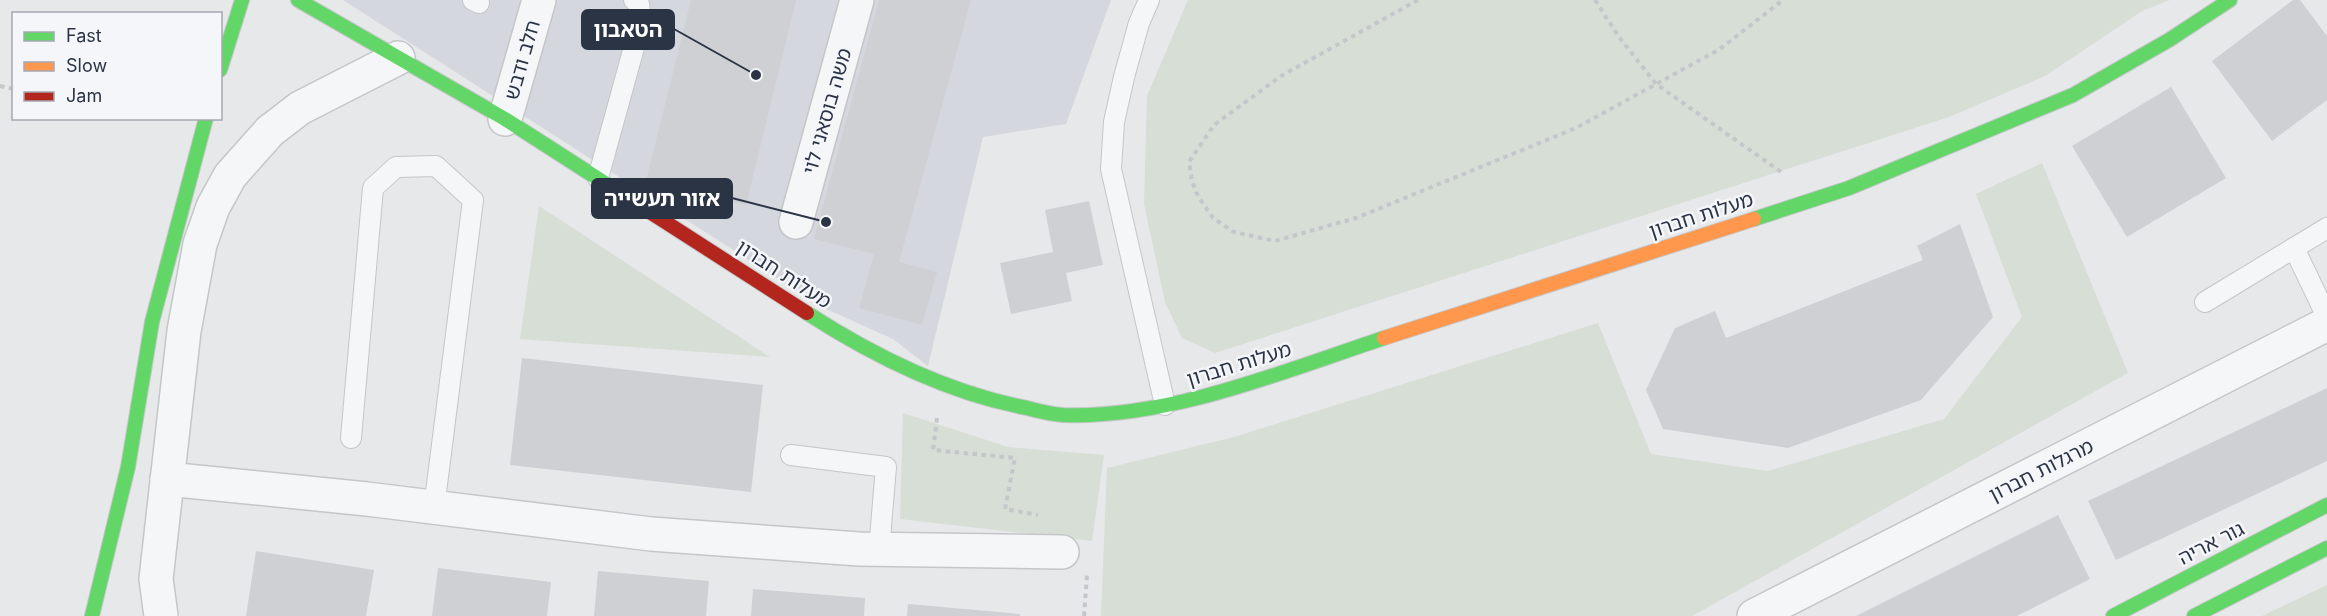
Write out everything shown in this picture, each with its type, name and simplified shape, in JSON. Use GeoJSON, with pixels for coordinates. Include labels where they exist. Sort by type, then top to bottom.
{"type":"FeatureCollection","features":[{"type":"Feature","properties":{"kind":"street"},"geometry":{"type":"LineString","coordinates":[[222,64],[242,0]]}},
{"type":"Feature","properties":{"kind":"street","name":"מעלות חברון"},"geometry":{"type":"LineString","coordinates":[[298,0],[505,119],[841,335],[941,385],[1010,405],[1061,415],[1113,413],[1165,405],[1240,385],[1848,188],[2073,95],[2169,40],[2230,0]]}},
{"type":"Feature","properties":{"kind":"street","name":"חלב ודבש"},"geometry":{"type":"LineString","coordinates":[[505,119],[538,0]]}},
{"type":"Feature","properties":{"kind":"street","name":"משה בוסאני לוי"},"geometry":{"type":"LineString","coordinates":[[796,222],[858,0]]}},
{"type":"Feature","properties":{"kind":"street"},"geometry":{"type":"LineString","coordinates":[[161,616],[156,579],[184,331],[201,243],[213,207],[230,176],[270,131],[300,108],[398,58]]}},
{"type":"Feature","properties":{"kind":"street"},"geometry":{"type":"LineString","coordinates":[[92,616],[128,467],[152,321],[205,120]]}},
{"type":"Feature","properties":{"kind":"street","name":"מרגלות חברון"},"geometry":{"type":"LineString","coordinates":[[1754,616],[2327,324]]}},
{"type":"Feature","properties":{"kind":"street"},"geometry":{"type":"LineString","coordinates":[[167,479],[434,507],[651,534],[1075,561]]}},
{"type":"Feature","properties":{"kind":"street","name":"גור אריה"},"geometry":{"type":"LineString","coordinates":[[2113,616],[2327,505]]}},
{"type":"Feature","properties":{"kind":"street"},"geometry":{"type":"LineString","coordinates":[[2194,616],[2327,548]]}},
{"type":"Feature","properties":{"kind":"lane"},"geometry":{"type":"LineString","coordinates":[[598,178],[641,22],[639,4],[634,0]]}},
{"type":"Feature","properties":{"kind":"lane"},"geometry":{"type":"LineString","coordinates":[[1149,0],[1139,23],[1124,77],[1114,122],[1111,169],[1165,405]]}},
{"type":"Feature","properties":{"kind":"lane"},"geometry":{"type":"LineString","coordinates":[[351,438],[373,189],[396,167],[436,166],[473,200],[434,507]]}},
{"type":"Feature","properties":{"kind":"lane"},"geometry":{"type":"LineString","coordinates":[[2205,302],[2327,228]]}},
{"type":"Feature","properties":{"kind":"lane"},"geometry":{"type":"LineString","coordinates":[[2294,248],[2327,316]]}},
{"type":"Feature","properties":{"kind":"lane"},"geometry":{"type":"LineString","coordinates":[[791,455],[886,467],[879,550]]}},
{"type":"Feature","properties":{"kind":"path"},"geometry":{"type":"LineString","coordinates":[[1418,0],[1281,76],[1214,125],[1189,162],[1191,181],[1213,218],[1234,232],[1275,241],[1356,218],[1576,128],[1720,49],[1783,0]]}},
{"type":"Feature","properties":{"kind":"path"},"geometry":{"type":"LineString","coordinates":[[1595,0],[1619,38],[1656,84],[1818,198]]}},
{"type":"Feature","properties":{"kind":"path"},"geometry":{"type":"LineString","coordinates":[[941,385],[933,450],[1016,458],[1005,509],[1048,517]]}},
{"type":"Feature","properties":{"kind":"path"},"geometry":{"type":"LineString","coordinates":[[1075,561],[1084,616]]}},
{"type":"Feature","properties":{"kind":"shaded area"},"geometry":{"type":"Polygon","coordinates":[[[343,0],[1111,0],[1066,124],[983,137],[928,366],[893,339],[824,308],[343,0]]]}},
{"type":"Feature","properties":{"kind":"shaded area"},"geometry":{"type":"Polygon","coordinates":[[[1188,0],[2170,0],[2142,11],[2045,76],[1949,117],[1215,353],[1182,338],[1165,302],[1144,204],[1147,96],[1188,0]]]}},
{"type":"Feature","properties":{"kind":"shaded area"},"geometry":{"type":"Polygon","coordinates":[[[2042,163],[2128,373],[1692,616],[1101,616],[1107,468],[1234,437],[1598,323],[1651,454],[1768,471],[1944,419],[2022,317],[1976,194],[2042,163]]]}},
{"type":"Feature","properties":{"kind":"shaded area"},"geometry":{"type":"Polygon","coordinates":[[[539,206],[770,357],[520,339],[539,206]]]}},
{"type":"Feature","properties":{"kind":"shaded area"},"geometry":{"type":"Polygon","coordinates":[[[903,413],[1008,447],[1104,455],[1092,541],[900,519],[903,413]]]}},
{"type":"Feature","properties":{"kind":"shaded area"},"geometry":{"type":"Polygon","coordinates":[[[2327,585],[2327,616],[2262,616],[2327,585]]]}},
{"type":"Feature","properties":{"kind":"building"},"geometry":{"type":"Polygon","coordinates":[[[691,0],[796,0],[746,205],[646,181],[691,0]]]}},
{"type":"Feature","properties":{"kind":"building"},"geometry":{"type":"Polygon","coordinates":[[[879,0],[971,0],[899,262],[937,272],[922,325],[859,308],[874,254],[814,239],[879,0]]]}},
{"type":"Feature","properties":{"kind":"building"},"geometry":{"type":"Polygon","coordinates":[[[2293,0],[2300,0],[2327,36],[2327,100],[2272,141],[2212,61],[2293,0]]]}},
{"type":"Feature","properties":{"kind":"building"},"geometry":{"type":"Polygon","coordinates":[[[2171,87],[2226,178],[2127,237],[2072,146],[2171,87]]]}},
{"type":"Feature","properties":{"kind":"building"},"geometry":{"type":"Polygon","coordinates":[[[1089,201],[1103,265],[1066,273],[1072,301],[1011,314],[1000,263],[1053,252],[1045,210],[1089,201]]]}},
{"type":"Feature","properties":{"kind":"building"},"geometry":{"type":"Polygon","coordinates":[[[1960,224],[1993,317],[1921,400],[1788,448],[1663,429],[1646,390],[1675,328],[1715,311],[1726,338],[1923,260],[1917,246],[1960,224]]]}},
{"type":"Feature","properties":{"kind":"building"},"geometry":{"type":"Polygon","coordinates":[[[522,358],[763,385],[751,492],[510,465],[522,358]]]}},
{"type":"Feature","properties":{"kind":"building"},"geometry":{"type":"Polygon","coordinates":[[[2327,388],[2327,461],[2116,560],[2088,501],[2327,388]]]}},
{"type":"Feature","properties":{"kind":"building"},"geometry":{"type":"Polygon","coordinates":[[[2058,515],[2090,579],[2017,616],[1856,616],[2058,515]]]}},
{"type":"Feature","properties":{"kind":"building"},"geometry":{"type":"Polygon","coordinates":[[[256,551],[374,570],[366,616],[246,616],[256,551]]]}},
{"type":"Feature","properties":{"kind":"building"},"geometry":{"type":"Polygon","coordinates":[[[438,568],[551,582],[547,616],[432,616],[438,568]]]}},
{"type":"Feature","properties":{"kind":"building"},"geometry":{"type":"Polygon","coordinates":[[[598,571],[709,581],[706,616],[594,616],[598,571]]]}},
{"type":"Feature","properties":{"kind":"building"},"geometry":{"type":"Polygon","coordinates":[[[753,589],[865,598],[864,616],[751,616],[753,589]]]}},
{"type":"Feature","properties":{"kind":"building"},"geometry":{"type":"Polygon","coordinates":[[[908,604],[1020,614],[1020,616],[907,616],[908,604]]]}},
{"type":"Feature","properties":{"kind":"traffic: fast"},"geometry":{"type":"LineString","coordinates":[[222,64],[242,0]]}},
{"type":"Feature","properties":{"kind":"traffic: fast"},"geometry":{"type":"LineString","coordinates":[[298,0],[505,119],[639,205]]}},
{"type":"Feature","properties":{"kind":"traffic: fast"},"geometry":{"type":"LineString","coordinates":[[1754,219],[1849,188],[2073,95],[2169,40],[2230,0]]}},
{"type":"Feature","properties":{"kind":"traffic: fast"},"geometry":{"type":"LineString","coordinates":[[92,616],[128,467],[152,322],[205,120]]}},
{"type":"Feature","properties":{"kind":"traffic: fast"},"geometry":{"type":"LineString","coordinates":[[807,313],[859,344],[941,383],[998,401],[1063,415],[1103,414],[1185,401],[1267,378],[1384,338]]}},
{"type":"Feature","properties":{"kind":"traffic: fast"},"geometry":{"type":"LineString","coordinates":[[2113,616],[2327,505]]}},
{"type":"Feature","properties":{"kind":"traffic: fast"},"geometry":{"type":"LineString","coordinates":[[2194,616],[2327,548]]}},
{"type":"Feature","properties":{"kind":"traffic: slow"},"geometry":{"type":"LineString","coordinates":[[1384,338],[1754,219]]}},
{"type":"Feature","properties":{"kind":"traffic: jam"},"geometry":{"type":"LineString","coordinates":[[639,205],[807,313]]}},
{"type":"Feature","properties":{"kind":"place","name":"הטאבון"},"geometry":{"type":"Point","coordinates":[756,75]}},
{"type":"Feature","properties":{"kind":"place","name":"אזור תעשייה"},"geometry":{"type":"Point","coordinates":[826,222]}}]}
